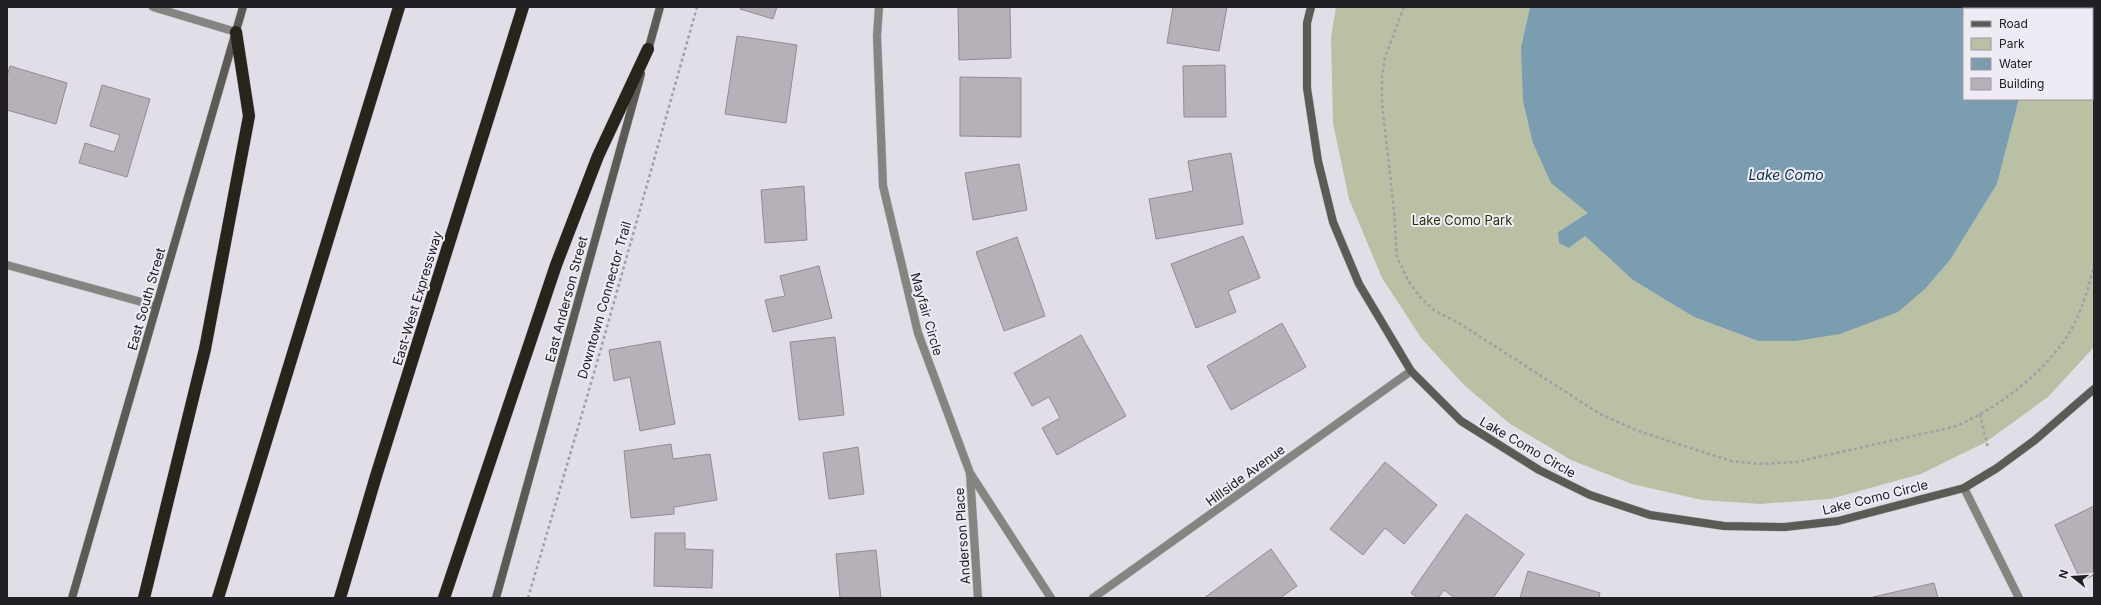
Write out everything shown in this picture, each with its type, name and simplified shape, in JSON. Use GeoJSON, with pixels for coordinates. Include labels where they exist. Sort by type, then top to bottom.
{"type":"FeatureCollection","features":[{"type":"Feature","properties":{"kind":"highway"},"geometry":{"type":"LineString","coordinates":[[218,598],[399,7]]}},
{"type":"Feature","properties":{"kind":"highway","name":"East-West Expressway"},"geometry":{"type":"LineString","coordinates":[[340,598],[378,468],[523,7]]}},
{"type":"Feature","properties":{"kind":"highway"},"geometry":{"type":"LineString","coordinates":[[144,598],[205,349],[249,116],[236,32]]}},
{"type":"Feature","properties":{"kind":"highway"},"geometry":{"type":"LineString","coordinates":[[444,598],[556,265],[598,156],[648,49]]}},
{"type":"Feature","properties":{"kind":"main road","name":"East South Street"},"geometry":{"type":"LineString","coordinates":[[72,598],[243,7]]}},
{"type":"Feature","properties":{"kind":"main road","name":"East Anderson Street"},"geometry":{"type":"LineString","coordinates":[[496,598],[660,7]]}},
{"type":"Feature","properties":{"kind":"main road","name":"Lake Como Circle"},"geometry":{"type":"LineString","coordinates":[[1311,7],[1307,23],[1307,88],[1318,161],[1333,222],[1359,284],[1411,371],[1462,421],[1539,470],[1590,495],[1650,515],[1724,526],[1785,527],[1838,521],[1964,488],[1997,468],[2035,440],[2094,389]]}},
{"type":"Feature","properties":{"kind":"street"},"geometry":{"type":"LineString","coordinates":[[153,7],[236,32]]}},
{"type":"Feature","properties":{"kind":"street","name":"Mayfair Circle"},"geometry":{"type":"LineString","coordinates":[[879,7],[877,36],[883,186],[918,333],[970,473],[1051,598]]}},
{"type":"Feature","properties":{"kind":"street"},"geometry":{"type":"LineString","coordinates":[[7,265],[156,306]]}},
{"type":"Feature","properties":{"kind":"street","name":"Hillside Avenue"},"geometry":{"type":"LineString","coordinates":[[1093,598],[1411,371]]}},
{"type":"Feature","properties":{"kind":"street","name":"Anderson Place"},"geometry":{"type":"LineString","coordinates":[[970,473],[978,598]]}},
{"type":"Feature","properties":{"kind":"street"},"geometry":{"type":"LineString","coordinates":[[1964,488],[2019,598]]}},
{"type":"Feature","properties":{"kind":"path","name":"Downtown Connector Trail"},"geometry":{"type":"LineString","coordinates":[[528,598],[596,366],[697,7]]}},
{"type":"Feature","properties":{"kind":"path"},"geometry":{"type":"LineString","coordinates":[[1404,7],[1385,56],[1382,77],[1382,104],[1394,210],[1394,234],[1397,257],[1409,282],[1421,298],[1435,311],[1459,323],[1600,414],[1638,431],[1731,460],[1759,464],[1796,462],[1952,427],[1980,414],[2018,388],[2042,366],[2070,332],[2086,297],[2094,266]]}},
{"type":"Feature","properties":{"kind":"path"},"geometry":{"type":"LineString","coordinates":[[1980,414],[1989,452]]}},
{"type":"Feature","properties":{"kind":"green space","name":"Lake Como Park"},"geometry":{"type":"Polygon","coordinates":[[[1336,7],[1530,7],[1521,47],[1576,202],[1589,213],[1558,232],[1569,248],[1585,236],[1633,280],[1694,317],[1758,341],[1926,288],[1950,260],[1997,184],[2019,100],[2093,100],[2093,8],[1995,7],[2094,7],[2094,347],[2048,397],[1986,442],[1921,474],[1830,499],[1760,504],[1702,500],[1632,484],[1571,460],[1509,423],[1464,385],[1422,339],[1382,278],[1349,199],[1333,123],[1331,37],[1336,7]]]}},
{"type":"Feature","properties":{"kind":"water","name":"Lake Como"},"geometry":{"type":"Polygon","coordinates":[[[1530,7],[1995,7],[1963,8],[1963,100],[2019,100],[1997,184],[1950,260],[1926,288],[1898,312],[1840,334],[1796,341],[1758,341],[1694,317],[1633,280],[1585,236],[1569,248],[1559,243],[1558,232],[1588,213],[1551,183],[1533,143],[1523,101],[1521,47],[1530,7]]]}},
{"type":"Feature","properties":{"kind":"building"},"geometry":{"type":"Polygon","coordinates":[[[741,7],[777,7],[773,19],[740,9],[741,7]]]}},
{"type":"Feature","properties":{"kind":"building"},"geometry":{"type":"Polygon","coordinates":[[[958,7],[1010,7],[1011,58],[959,60],[958,7]]]}},
{"type":"Feature","properties":{"kind":"building"},"geometry":{"type":"Polygon","coordinates":[[[1173,7],[1227,7],[1219,51],[1167,43],[1173,7]]]}},
{"type":"Feature","properties":{"kind":"building"},"geometry":{"type":"Polygon","coordinates":[[[737,36],[797,45],[786,123],[725,114],[737,36]]]}},
{"type":"Feature","properties":{"kind":"building"},"geometry":{"type":"Polygon","coordinates":[[[1225,65],[1226,117],[1184,117],[1183,66],[1225,65]]]}},
{"type":"Feature","properties":{"kind":"building"},"geometry":{"type":"Polygon","coordinates":[[[10,66],[67,83],[56,124],[7,110],[7,76],[10,66]]]}},
{"type":"Feature","properties":{"kind":"building"},"geometry":{"type":"Polygon","coordinates":[[[960,77],[1021,78],[1021,137],[960,136],[960,77]]]}},
{"type":"Feature","properties":{"kind":"building"},"geometry":{"type":"Polygon","coordinates":[[[102,85],[150,99],[127,177],[79,163],[85,143],[114,152],[120,135],[90,126],[102,85]]]}},
{"type":"Feature","properties":{"kind":"building"},"geometry":{"type":"Polygon","coordinates":[[[1231,153],[1243,224],[1156,239],[1149,199],[1193,191],[1188,161],[1231,153]]]}},
{"type":"Feature","properties":{"kind":"building"},"geometry":{"type":"Polygon","coordinates":[[[1019,164],[1027,210],[973,220],[965,173],[1019,164]]]}},
{"type":"Feature","properties":{"kind":"building"},"geometry":{"type":"Polygon","coordinates":[[[804,186],[807,240],[765,243],[761,190],[804,186]]]}},
{"type":"Feature","properties":{"kind":"building"},"geometry":{"type":"Polygon","coordinates":[[[1243,236],[1260,278],[1228,291],[1236,312],[1196,328],[1171,264],[1243,236]]]}},
{"type":"Feature","properties":{"kind":"building"},"geometry":{"type":"Polygon","coordinates":[[[1017,237],[1045,316],[1004,331],[976,252],[1017,237]]]}},
{"type":"Feature","properties":{"kind":"building"},"geometry":{"type":"Polygon","coordinates":[[[819,266],[832,318],[773,332],[765,300],[785,296],[780,276],[819,266]]]}},
{"type":"Feature","properties":{"kind":"building"},"geometry":{"type":"Polygon","coordinates":[[[1282,323],[1306,367],[1231,410],[1207,366],[1282,323]]]}},
{"type":"Feature","properties":{"kind":"building"},"geometry":{"type":"Polygon","coordinates":[[[1081,335],[1126,416],[1057,455],[1042,428],[1060,418],[1049,397],[1032,406],[1014,373],[1081,335]]]}},
{"type":"Feature","properties":{"kind":"building"},"geometry":{"type":"Polygon","coordinates":[[[835,337],[844,415],[799,420],[790,342],[835,337]]]}},
{"type":"Feature","properties":{"kind":"building"},"geometry":{"type":"Polygon","coordinates":[[[660,341],[675,424],[640,431],[630,377],[614,381],[609,350],[660,341]]]}},
{"type":"Feature","properties":{"kind":"building"},"geometry":{"type":"Polygon","coordinates":[[[671,444],[673,459],[710,454],[717,500],[674,507],[674,514],[631,518],[624,451],[671,444]]]}},
{"type":"Feature","properties":{"kind":"building"},"geometry":{"type":"Polygon","coordinates":[[[858,447],[864,494],[829,499],[823,453],[858,447]]]}},
{"type":"Feature","properties":{"kind":"building"},"geometry":{"type":"Polygon","coordinates":[[[1385,462],[1437,505],[1404,544],[1385,528],[1363,555],[1330,529],[1385,462]]]}},
{"type":"Feature","properties":{"kind":"building"},"geometry":{"type":"Polygon","coordinates":[[[2094,506],[2094,575],[2081,581],[2055,525],[2094,506]]]}},
{"type":"Feature","properties":{"kind":"building"},"geometry":{"type":"Polygon","coordinates":[[[1466,514],[1524,554],[1493,598],[1455,598],[1444,590],[1438,598],[1418,598],[1411,593],[1466,514]]]}},
{"type":"Feature","properties":{"kind":"building"},"geometry":{"type":"Polygon","coordinates":[[[655,533],[685,533],[685,549],[713,550],[712,588],[654,586],[655,533]]]}},
{"type":"Feature","properties":{"kind":"building"},"geometry":{"type":"Polygon","coordinates":[[[1271,549],[1297,586],[1280,598],[1204,598],[1271,549]]]}},
{"type":"Feature","properties":{"kind":"building"},"geometry":{"type":"Polygon","coordinates":[[[876,550],[881,598],[840,598],[836,554],[876,550]]]}},
{"type":"Feature","properties":{"kind":"building"},"geometry":{"type":"Polygon","coordinates":[[[1528,571],[1600,593],[1599,598],[1520,598],[1528,571]]]}},
{"type":"Feature","properties":{"kind":"building"},"geometry":{"type":"Polygon","coordinates":[[[1934,583],[1938,598],[1873,598],[1873,597],[1934,583]]]}}]}
